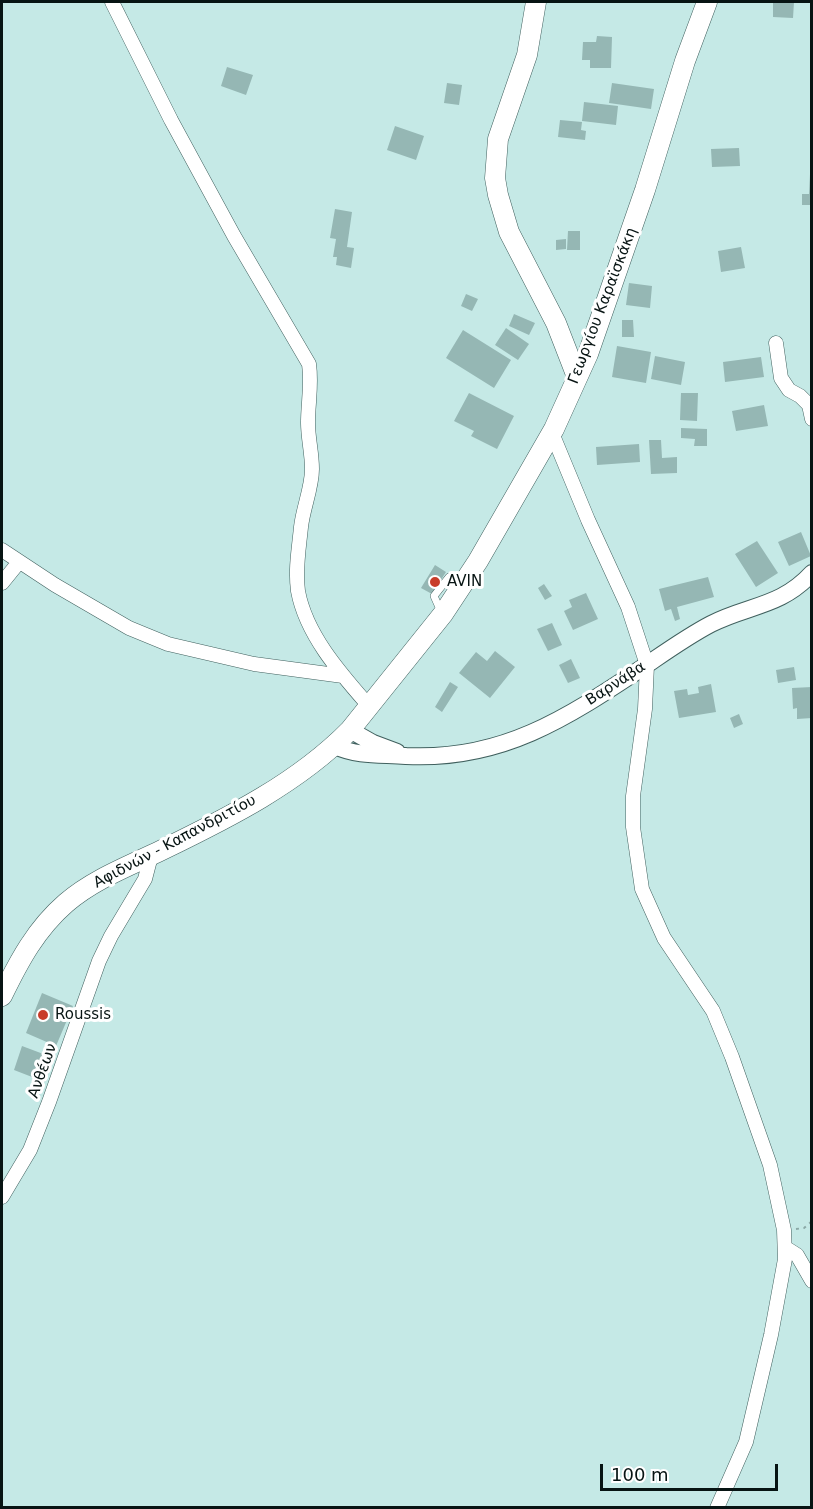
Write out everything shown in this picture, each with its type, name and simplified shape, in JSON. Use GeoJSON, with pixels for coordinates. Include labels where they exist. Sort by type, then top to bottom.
{"type":"FeatureCollection","features":[{"type":"Feature","properties":{"kind":"main road"},"geometry":{"type":"LineString","coordinates":[[536,2],[527,55],[498,139],[495,178],[509,232],[556,323],[577,377]]}},
{"type":"Feature","properties":{"kind":"main road","name":"Γεωργίου Καραϊσκάκη"},"geometry":{"type":"LineString","coordinates":[[369,706],[443,614],[478,561],[552,433],[588,354],[645,190],[685,61],[707,2]]}},
{"type":"Feature","properties":{"kind":"main road","name":"Αφιδνών - Καπανδριτίου"},"geometry":{"type":"LineString","coordinates":[[2,996],[28,946],[62,907],[103,878],[254,803],[335,746],[369,706]]}},
{"type":"Feature","properties":{"kind":"street"},"geometry":{"type":"LineString","coordinates":[[112,2],[171,120],[228,226],[309,364],[311,380],[308,422],[312,469],[303,512],[297,560],[297,584],[307,619],[343,676],[369,706]]}},
{"type":"Feature","properties":{"kind":"street"},"geometry":{"type":"LineString","coordinates":[[776,343],[781,378],[789,390],[809,405],[812,419]]}},
{"type":"Feature","properties":{"kind":"street"},"geometry":{"type":"LineString","coordinates":[[552,433],[588,520],[628,607],[647,665],[645,710],[633,796],[633,827],[642,889],[664,938],[713,1011],[732,1057],[770,1165],[784,1230],[786,1248],[771,1335],[746,1442],[717,1508]]}},
{"type":"Feature","properties":{"kind":"street"},"geometry":{"type":"LineString","coordinates":[[2,550],[129,628],[168,644],[254,664],[343,676]]}},
{"type":"Feature","properties":{"kind":"street"},"geometry":{"type":"LineString","coordinates":[[2,583],[19,562]]}},
{"type":"Feature","properties":{"kind":"street","name":"Βαρνάβα"},"geometry":{"type":"LineString","coordinates":[[335,746],[356,754],[427,757],[474,752],[509,742],[572,713],[713,623],[786,596],[812,573]]}},
{"type":"Feature","properties":{"kind":"street","name":"Βαρνάβα"},"geometry":{"type":"LineString","coordinates":[[350,730],[373,743],[406,756]]}},
{"type":"Feature","properties":{"kind":"street","name":"Ανθέων"},"geometry":{"type":"LineString","coordinates":[[2,1197],[30,1150],[99,961],[145,879],[151,856]]}},
{"type":"Feature","properties":{"kind":"street"},"geometry":{"type":"LineString","coordinates":[[786,1248],[796,1255],[812,1281]]}},
{"type":"Feature","properties":{"kind":"lane"},"geometry":{"type":"LineString","coordinates":[[438,605],[434,596],[448,577],[458,576]]}},
{"type":"Feature","properties":{"kind":"path"},"geometry":{"type":"LineString","coordinates":[[784,1230],[804,1228],[812,1221]]}},
{"type":"Feature","properties":{"kind":"building"},"geometry":{"type":"Polygon","coordinates":[[[773,2],[794,2],[793,18],[773,17],[773,2]]]}},
{"type":"Feature","properties":{"kind":"building"},"geometry":{"type":"Polygon","coordinates":[[[597,36],[612,37],[611,68],[590,68],[590,60],[582,60],[583,42],[596,42],[597,36]]]}},
{"type":"Feature","properties":{"kind":"building"},"geometry":{"type":"Polygon","coordinates":[[[227,67],[253,75],[246,95],[221,86],[227,67]]]}},
{"type":"Feature","properties":{"kind":"building"},"geometry":{"type":"Polygon","coordinates":[[[447,83],[462,85],[459,105],[444,103],[447,83]]]}},
{"type":"Feature","properties":{"kind":"building"},"geometry":{"type":"Polygon","coordinates":[[[612,83],[654,89],[651,109],[609,103],[612,83]]]}},
{"type":"Feature","properties":{"kind":"building"},"geometry":{"type":"Polygon","coordinates":[[[584,102],[618,106],[616,125],[582,121],[584,102]]]}},
{"type":"Feature","properties":{"kind":"building"},"geometry":{"type":"Polygon","coordinates":[[[560,120],[582,122],[581,130],[586,131],[585,140],[558,137],[560,120]]]}},
{"type":"Feature","properties":{"kind":"building"},"geometry":{"type":"Polygon","coordinates":[[[395,126],[424,136],[416,160],[387,150],[395,126]]]}},
{"type":"Feature","properties":{"kind":"building"},"geometry":{"type":"Polygon","coordinates":[[[739,148],[740,166],[712,167],[711,149],[739,148]]]}},
{"type":"Feature","properties":{"kind":"building"},"geometry":{"type":"Polygon","coordinates":[[[810,174],[812,174],[812,205],[802,205],[802,194],[809,194],[810,174]]]}},
{"type":"Feature","properties":{"kind":"building"},"geometry":{"type":"Polygon","coordinates":[[[335,209],[352,212],[347,247],[354,248],[351,268],[336,265],[337,257],[333,257],[336,239],[330,238],[335,209]]]}},
{"type":"Feature","properties":{"kind":"building"},"geometry":{"type":"Polygon","coordinates":[[[568,231],[580,231],[580,250],[567,250],[568,231]]]}},
{"type":"Feature","properties":{"kind":"building"},"geometry":{"type":"Polygon","coordinates":[[[566,239],[566,249],[556,250],[556,240],[566,239]]]}},
{"type":"Feature","properties":{"kind":"building"},"geometry":{"type":"Polygon","coordinates":[[[741,247],[745,268],[721,272],[718,251],[741,247]]]}},
{"type":"Feature","properties":{"kind":"building"},"geometry":{"type":"Polygon","coordinates":[[[629,283],[652,286],[650,308],[626,305],[629,283]]]}},
{"type":"Feature","properties":{"kind":"building"},"geometry":{"type":"Polygon","coordinates":[[[466,294],[478,299],[472,311],[461,306],[466,294]]]}},
{"type":"Feature","properties":{"kind":"building"},"geometry":{"type":"Polygon","coordinates":[[[514,314],[535,323],[529,335],[509,326],[514,314]]]}},
{"type":"Feature","properties":{"kind":"building"},"geometry":{"type":"Polygon","coordinates":[[[622,320],[633,320],[634,337],[622,337],[622,320]]]}},
{"type":"Feature","properties":{"kind":"building"},"geometry":{"type":"Polygon","coordinates":[[[506,328],[529,344],[518,360],[495,345],[506,328]]]}},
{"type":"Feature","properties":{"kind":"building"},"geometry":{"type":"Polygon","coordinates":[[[463,330],[511,360],[494,388],[446,358],[463,330]]]}},
{"type":"Feature","properties":{"kind":"building"},"geometry":{"type":"Polygon","coordinates":[[[617,346],[651,352],[646,383],[612,377],[617,346]]]}},
{"type":"Feature","properties":{"kind":"building"},"geometry":{"type":"Polygon","coordinates":[[[655,356],[685,362],[681,385],[651,379],[655,356]]]}},
{"type":"Feature","properties":{"kind":"building"},"geometry":{"type":"Polygon","coordinates":[[[761,357],[764,377],[725,382],[723,362],[761,357]]]}},
{"type":"Feature","properties":{"kind":"building"},"geometry":{"type":"Polygon","coordinates":[[[469,393],[514,416],[497,449],[471,436],[474,431],[454,421],[469,393]]]}},
{"type":"Feature","properties":{"kind":"building"},"geometry":{"type":"Polygon","coordinates":[[[681,393],[698,393],[697,421],[680,420],[681,393]]]}},
{"type":"Feature","properties":{"kind":"building"},"geometry":{"type":"Polygon","coordinates":[[[764,405],[768,426],[736,431],[732,411],[764,405]]]}},
{"type":"Feature","properties":{"kind":"building"},"geometry":{"type":"Polygon","coordinates":[[[681,428],[707,429],[707,446],[694,446],[695,439],[681,438],[681,428]]]}},
{"type":"Feature","properties":{"kind":"building"},"geometry":{"type":"Polygon","coordinates":[[[649,440],[661,440],[662,458],[677,457],[677,473],[651,474],[649,440]]]}},
{"type":"Feature","properties":{"kind":"building"},"geometry":{"type":"Polygon","coordinates":[[[639,444],[640,462],[597,465],[596,447],[639,444]]]}},
{"type":"Feature","properties":{"kind":"building"},"geometry":{"type":"Polygon","coordinates":[[[801,532],[811,556],[789,566],[778,542],[801,532]]]}},
{"type":"Feature","properties":{"kind":"building"},"geometry":{"type":"Polygon","coordinates":[[[757,541],[778,573],[756,587],[735,554],[757,541]]]}},
{"type":"Feature","properties":{"kind":"building"},"geometry":{"type":"Polygon","coordinates":[[[435,565],[446,572],[432,594],[421,588],[435,565]]]}},
{"type":"Feature","properties":{"kind":"building"},"geometry":{"type":"Polygon","coordinates":[[[708,577],[714,597],[677,607],[680,619],[675,621],[671,609],[665,611],[659,589],[708,577]]]}},
{"type":"Feature","properties":{"kind":"building"},"geometry":{"type":"Polygon","coordinates":[[[544,584],[552,596],[545,600],[538,588],[544,584]]]}},
{"type":"Feature","properties":{"kind":"building"},"geometry":{"type":"Polygon","coordinates":[[[586,593],[598,619],[573,630],[564,611],[572,607],[569,600],[586,593]]]}},
{"type":"Feature","properties":{"kind":"building"},"geometry":{"type":"Polygon","coordinates":[[[552,623],[562,645],[548,651],[537,629],[552,623]]]}},
{"type":"Feature","properties":{"kind":"building"},"geometry":{"type":"Polygon","coordinates":[[[495,651],[515,667],[490,698],[459,673],[476,652],[487,661],[495,651]]]}},
{"type":"Feature","properties":{"kind":"building"},"geometry":{"type":"Polygon","coordinates":[[[571,659],[580,678],[568,683],[559,665],[571,659]]]}},
{"type":"Feature","properties":{"kind":"building"},"geometry":{"type":"Polygon","coordinates":[[[794,667],[796,680],[778,683],[776,670],[794,667]]]}},
{"type":"Feature","properties":{"kind":"building"},"geometry":{"type":"Polygon","coordinates":[[[450,682],[458,687],[442,712],[435,707],[450,682]]]}},
{"type":"Feature","properties":{"kind":"building"},"geometry":{"type":"Polygon","coordinates":[[[711,684],[716,712],[679,718],[674,691],[687,689],[688,695],[699,693],[698,687],[711,684]]]}},
{"type":"Feature","properties":{"kind":"building"},"geometry":{"type":"Polygon","coordinates":[[[812,687],[812,718],[797,719],[797,708],[793,709],[792,688],[812,687]]]}},
{"type":"Feature","properties":{"kind":"building"},"geometry":{"type":"Polygon","coordinates":[[[739,714],[743,724],[734,728],[730,718],[739,714]]]}},
{"type":"Feature","properties":{"kind":"building"},"geometry":{"type":"Polygon","coordinates":[[[42,993],[73,1006],[56,1046],[26,1033],[42,993]]]}},
{"type":"Feature","properties":{"kind":"building"},"geometry":{"type":"Polygon","coordinates":[[[22,1046],[54,1058],[45,1082],[14,1070],[22,1046]]]}},
{"type":"Feature","properties":{"kind":"place","name":"AVIN"},"geometry":{"type":"Point","coordinates":[435,582]}},
{"type":"Feature","properties":{"kind":"place","name":"Roussis"},"geometry":{"type":"Point","coordinates":[43,1015]}}]}
